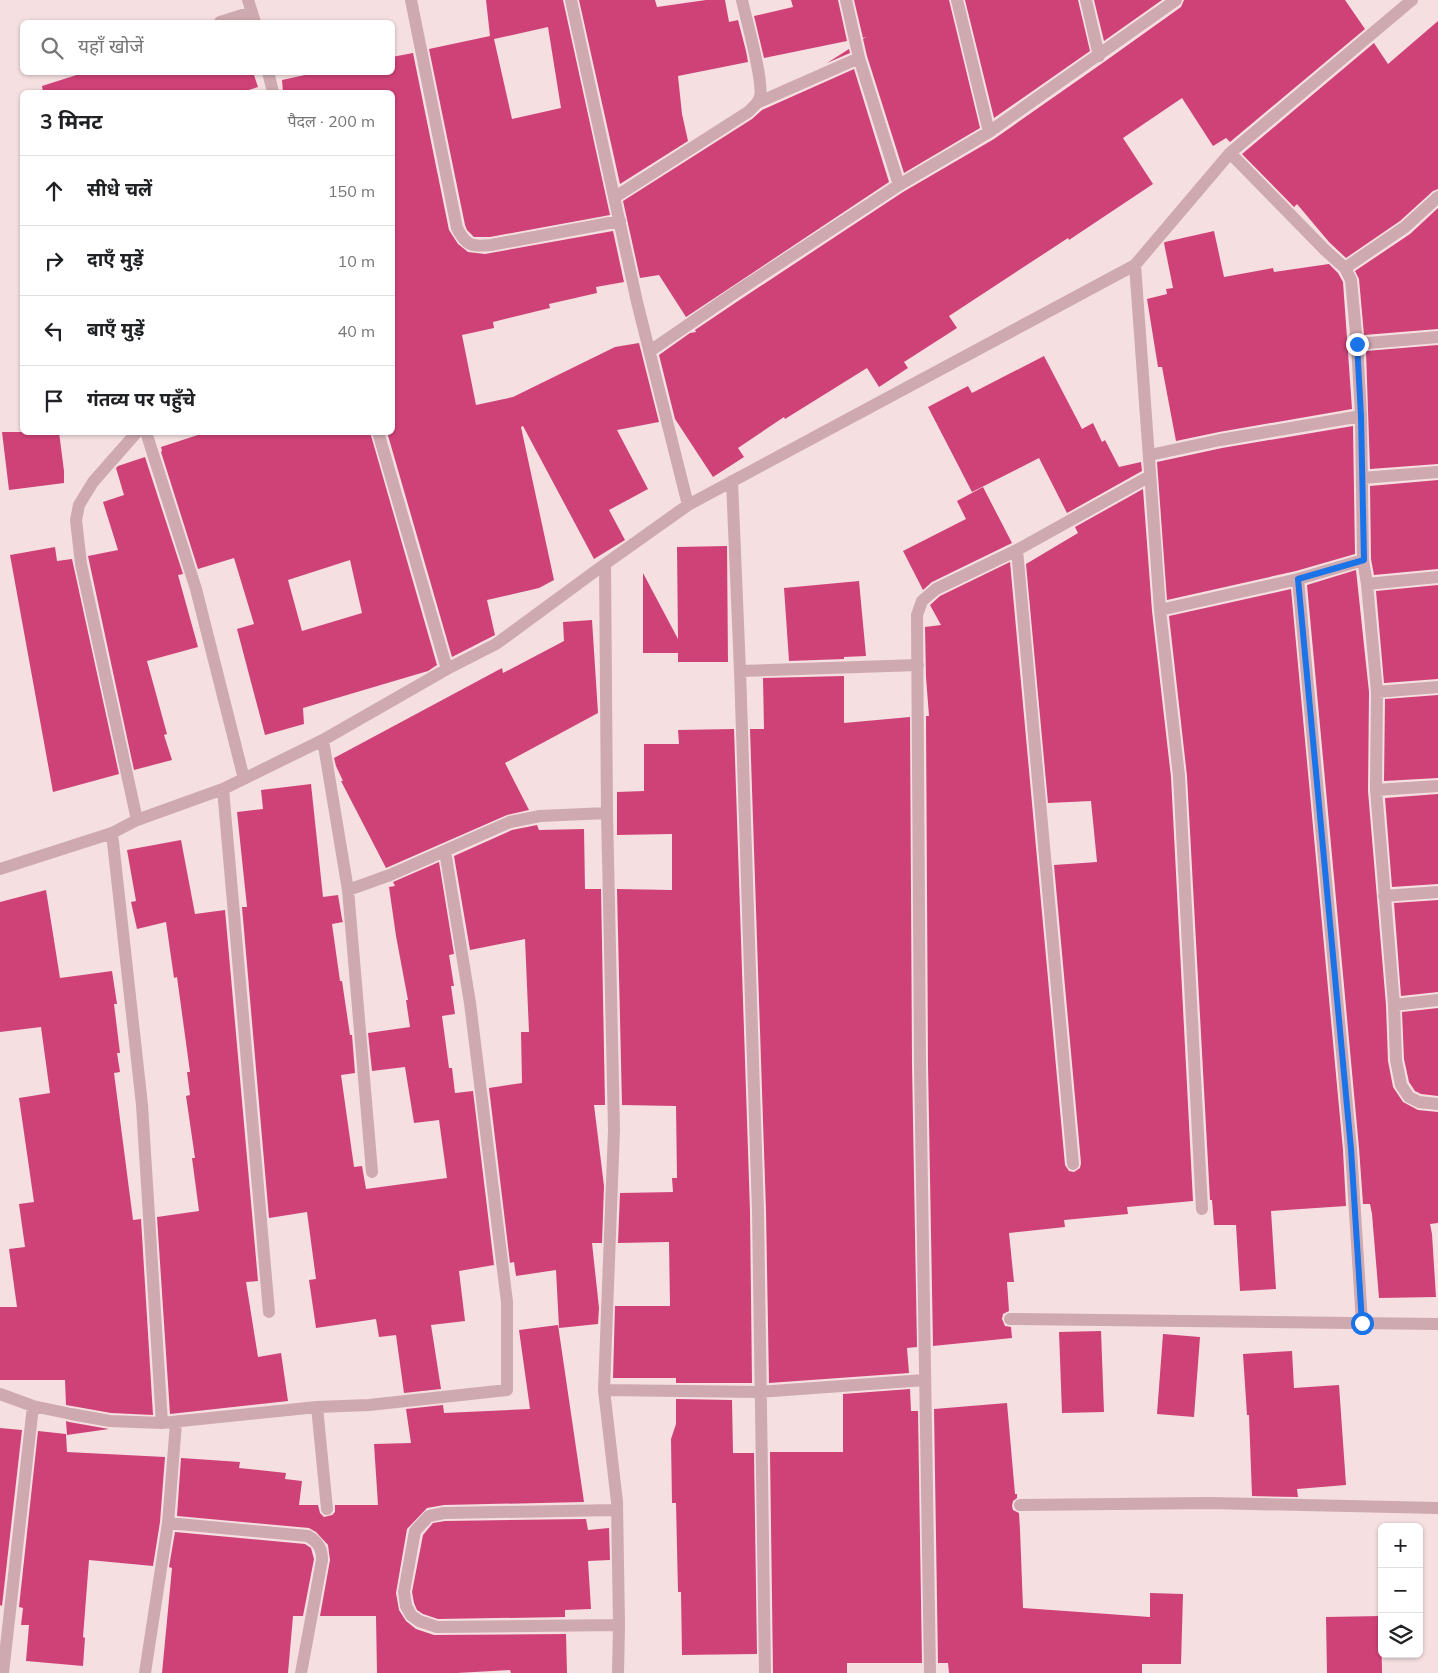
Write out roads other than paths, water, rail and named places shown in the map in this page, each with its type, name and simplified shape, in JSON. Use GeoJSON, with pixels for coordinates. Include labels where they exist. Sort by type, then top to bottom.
{"type":"FeatureCollection","features":[{"type":"Feature","properties":{"kind":"street"},"geometry":{"type":"LineString","coordinates":[[411,0],[457,228],[463,239],[476,247],[491,246],[620,222]]}},
{"type":"Feature","properties":{"kind":"street"},"geometry":{"type":"LineString","coordinates":[[571,0],[620,222],[688,506]]}},
{"type":"Feature","properties":{"kind":"street"},"geometry":{"type":"LineString","coordinates":[[742,0],[759,78],[760,95],[758,103]]}},
{"type":"Feature","properties":{"kind":"street"},"geometry":{"type":"LineString","coordinates":[[846,0],[859,58],[899,185]]}},
{"type":"Feature","properties":{"kind":"street"},"geometry":{"type":"LineString","coordinates":[[957,0],[989,132]]}},
{"type":"Feature","properties":{"kind":"street"},"geometry":{"type":"LineString","coordinates":[[1086,0],[1098,56]]}},
{"type":"Feature","properties":{"kind":"street"},"geometry":{"type":"LineString","coordinates":[[650,351],[899,185],[989,132],[1176,0]]}},
{"type":"Feature","properties":{"kind":"street"},"geometry":{"type":"LineString","coordinates":[[0,869],[112,832],[137,820],[224,789],[323,740],[496,644],[688,506],[1135,265],[1230,153],[1412,0]]}},
{"type":"Feature","properties":{"kind":"street"},"geometry":{"type":"LineString","coordinates":[[226,20],[252,12]]}},
{"type":"Feature","properties":{"kind":"street"},"geometry":{"type":"LineString","coordinates":[[615,197],[748,112],[758,103],[859,58]]}},
{"type":"Feature","properties":{"kind":"street"},"geometry":{"type":"LineString","coordinates":[[269,75],[272,90]]}},
{"type":"Feature","properties":{"kind":"street"},"geometry":{"type":"LineString","coordinates":[[1230,153],[1345,268],[1351,280],[1361,416],[1364,560],[1376,692],[1376,790],[1394,1004],[1396,1060],[1401,1086],[1409,1097],[1419,1102],[1438,1104]]}},
{"type":"Feature","properties":{"kind":"street"},"geometry":{"type":"LineString","coordinates":[[1345,268],[1405,227],[1438,197]]}},
{"type":"Feature","properties":{"kind":"street"},"geometry":{"type":"LineString","coordinates":[[1135,265],[1160,610],[1178,776],[1202,1209]]}},
{"type":"Feature","properties":{"kind":"street"},"geometry":{"type":"LineString","coordinates":[[1357,344],[1438,337]]}},
{"type":"Feature","properties":{"kind":"street"},"geometry":{"type":"LineString","coordinates":[[1150,455],[1220,440],[1361,416]]}},
{"type":"Feature","properties":{"kind":"street"},"geometry":{"type":"LineString","coordinates":[[134,435],[92,482],[79,505],[76,520],[81,564],[137,820]]}},
{"type":"Feature","properties":{"kind":"street"},"geometry":{"type":"LineString","coordinates":[[147,435],[196,589],[244,778]]}},
{"type":"Feature","properties":{"kind":"street"},"geometry":{"type":"LineString","coordinates":[[379,435],[448,669]]}},
{"type":"Feature","properties":{"kind":"street"},"geometry":{"type":"LineString","coordinates":[[1362,478],[1438,472]]}},
{"type":"Feature","properties":{"kind":"street"},"geometry":{"type":"LineString","coordinates":[[930,1673],[920,1064],[918,615],[922,601],[936,589],[1017,550],[1150,476]]}},
{"type":"Feature","properties":{"kind":"street"},"geometry":{"type":"LineString","coordinates":[[732,481],[758,1211],[766,1673]]}},
{"type":"Feature","properties":{"kind":"street"},"geometry":{"type":"LineString","coordinates":[[1017,550],[1072,1164]]}},
{"type":"Feature","properties":{"kind":"street"},"geometry":{"type":"LineString","coordinates":[[1160,610],[1298,579],[1364,560]]}},
{"type":"Feature","properties":{"kind":"street"},"geometry":{"type":"LineString","coordinates":[[605,564],[607,813],[614,1130],[604,1390],[616,1510],[619,1625],[618,1673]]}},
{"type":"Feature","properties":{"kind":"street"},"geometry":{"type":"LineString","coordinates":[[1367,584],[1438,577]]}},
{"type":"Feature","properties":{"kind":"street"},"geometry":{"type":"LineString","coordinates":[[1298,579],[1351,1149],[1362,1323]]}},
{"type":"Feature","properties":{"kind":"street"},"geometry":{"type":"LineString","coordinates":[[740,671],[918,665]]}},
{"type":"Feature","properties":{"kind":"street"},"geometry":{"type":"LineString","coordinates":[[1376,692],[1438,687]]}},
{"type":"Feature","properties":{"kind":"street"},"geometry":{"type":"LineString","coordinates":[[323,740],[348,890],[364,1102],[372,1172]]}},
{"type":"Feature","properties":{"kind":"street"},"geometry":{"type":"LineString","coordinates":[[1376,790],[1438,786]]}},
{"type":"Feature","properties":{"kind":"street"},"geometry":{"type":"LineString","coordinates":[[224,789],[269,1312]]}},
{"type":"Feature","properties":{"kind":"street"},"geometry":{"type":"LineString","coordinates":[[348,890],[445,852],[510,822],[540,816],[607,813]]}},
{"type":"Feature","properties":{"kind":"street"},"geometry":{"type":"LineString","coordinates":[[112,832],[142,1105],[162,1423]]}},
{"type":"Feature","properties":{"kind":"street"},"geometry":{"type":"LineString","coordinates":[[0,1394],[34,1406],[110,1420],[176,1423],[318,1407],[369,1405],[507,1390],[508,1302],[470,1003],[445,852]]}},
{"type":"Feature","properties":{"kind":"street"},"geometry":{"type":"LineString","coordinates":[[1384,896],[1438,892]]}},
{"type":"Feature","properties":{"kind":"street"},"geometry":{"type":"LineString","coordinates":[[1394,1004],[1438,1000]]}},
{"type":"Feature","properties":{"kind":"street"},"geometry":{"type":"LineString","coordinates":[[1010,1319],[1438,1324]]}},
{"type":"Feature","properties":{"kind":"street"},"geometry":{"type":"LineString","coordinates":[[604,1390],[760,1392],[925,1380]]}},
{"type":"Feature","properties":{"kind":"street"},"geometry":{"type":"LineString","coordinates":[[3,1673],[34,1406]]}},
{"type":"Feature","properties":{"kind":"street"},"geometry":{"type":"LineString","coordinates":[[318,1407],[327,1509]]}},
{"type":"Feature","properties":{"kind":"street"},"geometry":{"type":"LineString","coordinates":[[145,1673],[168,1523],[176,1423]]}},
{"type":"Feature","properties":{"kind":"street"},"geometry":{"type":"LineString","coordinates":[[1020,1505],[1209,1503],[1438,1508]]}},
{"type":"Feature","properties":{"kind":"street"},"geometry":{"type":"LineString","coordinates":[[616,1510],[444,1513],[429,1516],[415,1531],[404,1592],[406,1606],[411,1614],[419,1621],[437,1627],[619,1625]]}},
{"type":"Feature","properties":{"kind":"street"},"geometry":{"type":"LineString","coordinates":[[168,1523],[308,1536],[316,1541],[322,1552],[322,1560],[301,1673]]}}]}
